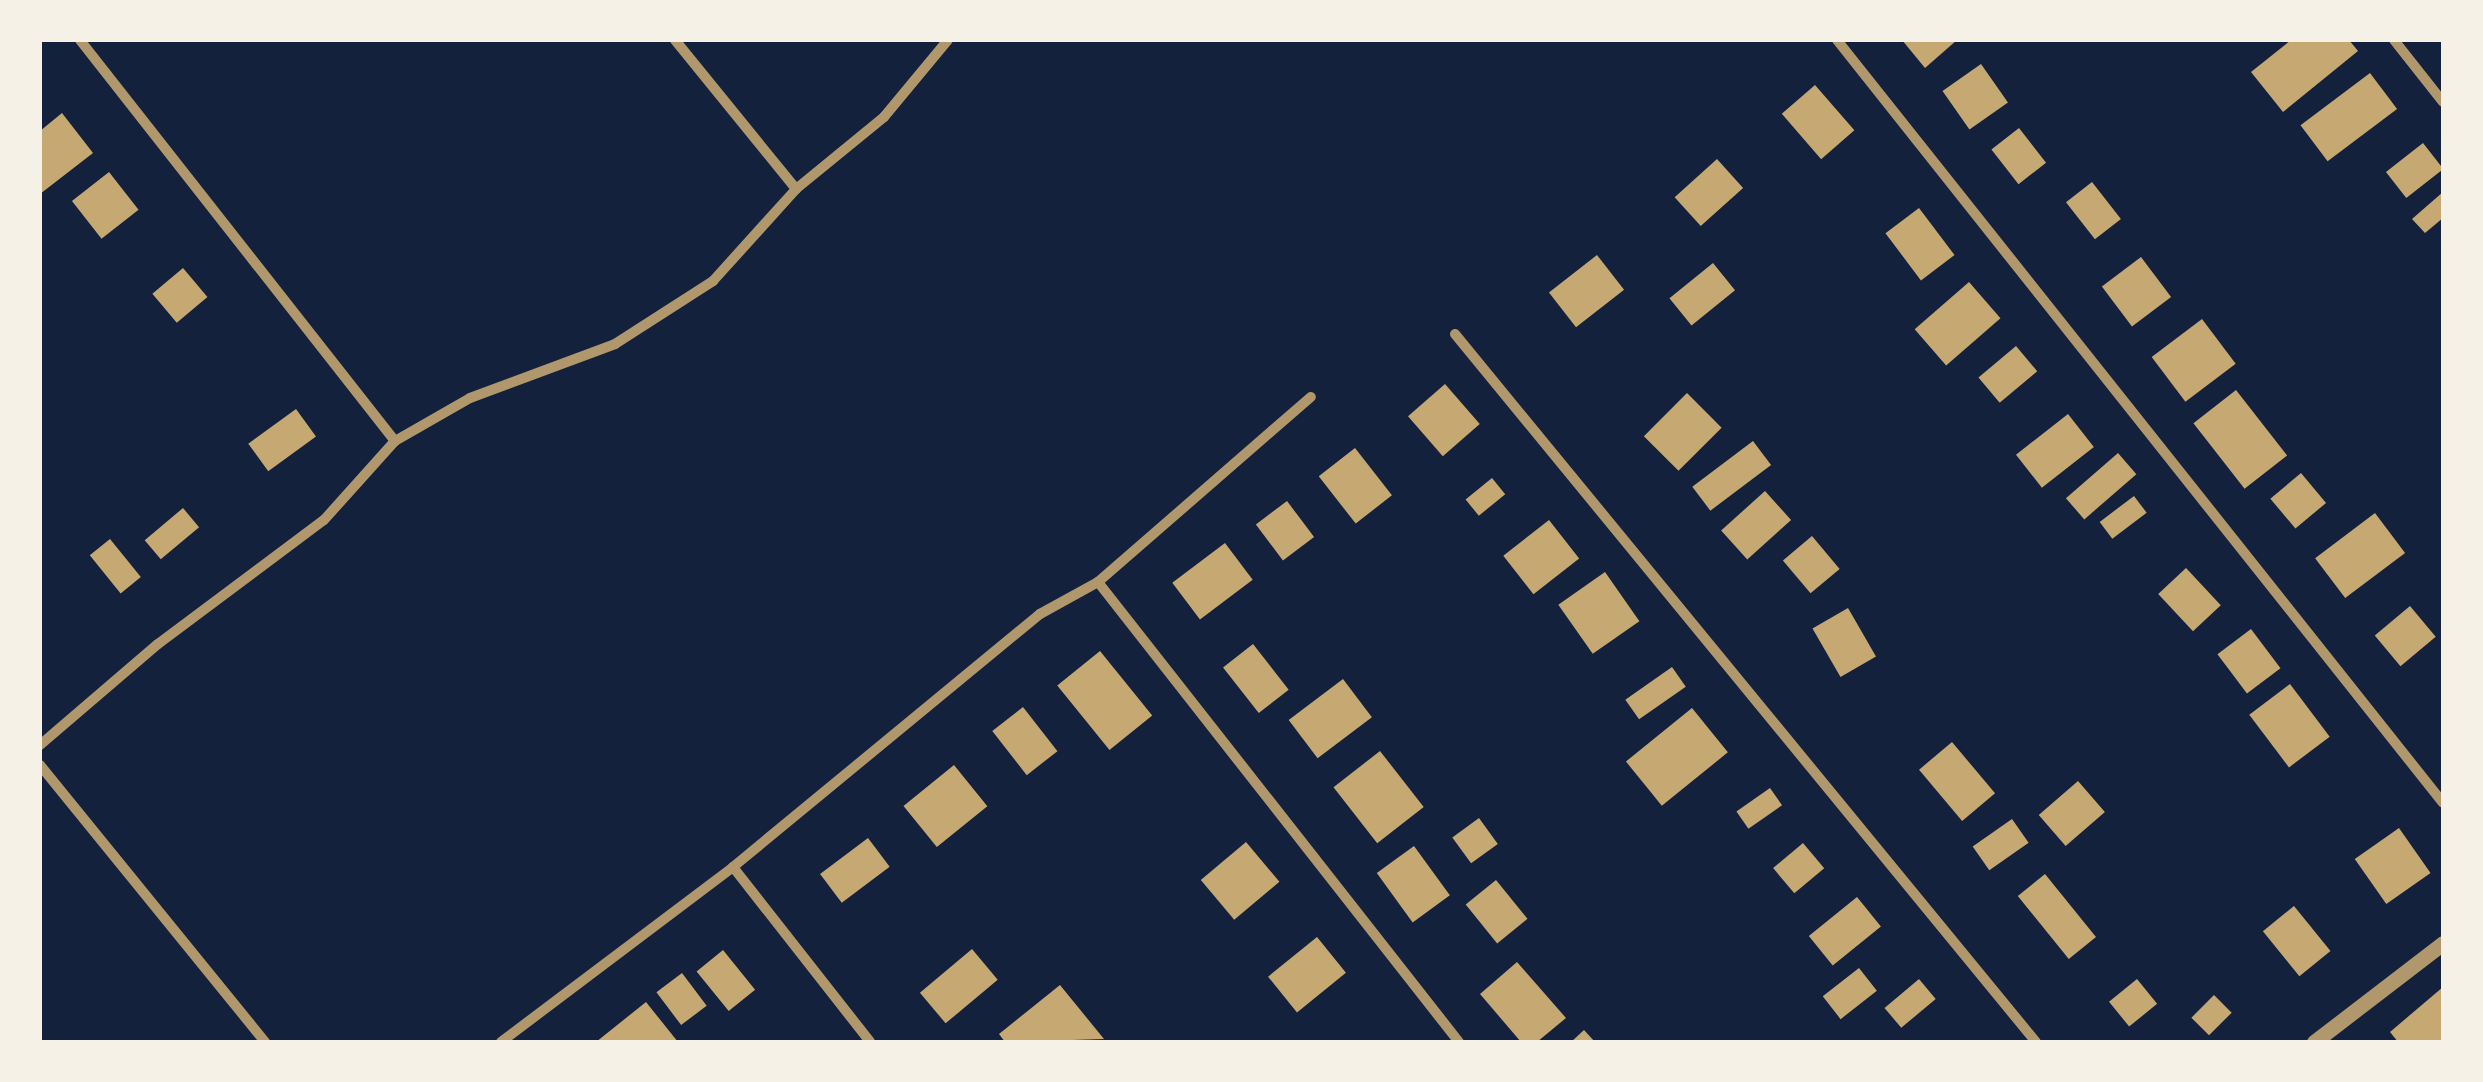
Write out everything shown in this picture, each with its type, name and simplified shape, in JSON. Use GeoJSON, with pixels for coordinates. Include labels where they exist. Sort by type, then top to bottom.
{"type":"FeatureCollection","features":[{"type":"Feature","properties":{"kind":"street"},"geometry":{"type":"LineString","coordinates":[[80,40],[395,441]]}},
{"type":"Feature","properties":{"kind":"street"},"geometry":{"type":"LineString","coordinates":[[675,40],[796,190]]}},
{"type":"Feature","properties":{"kind":"street"},"geometry":{"type":"LineString","coordinates":[[40,745],[158,644],[324,520],[395,441],[470,398],[615,344],[713,281],[796,190],[884,117],[948,40]]}},
{"type":"Feature","properties":{"kind":"street"},"geometry":{"type":"LineString","coordinates":[[1837,40],[2443,803]]}},
{"type":"Feature","properties":{"kind":"street"},"geometry":{"type":"LineString","coordinates":[[2394,40],[2443,102]]}},
{"type":"Feature","properties":{"kind":"street"},"geometry":{"type":"LineString","coordinates":[[1455,334],[2036,1042]]}},
{"type":"Feature","properties":{"kind":"street"},"geometry":{"type":"LineString","coordinates":[[501,1042],[732,867],[1040,614],[1098,582],[1311,397]]}},
{"type":"Feature","properties":{"kind":"street"},"geometry":{"type":"LineString","coordinates":[[1098,582],[1459,1042]]}},
{"type":"Feature","properties":{"kind":"street"},"geometry":{"type":"LineString","coordinates":[[40,765],[265,1042]]}},
{"type":"Feature","properties":{"kind":"street"},"geometry":{"type":"LineString","coordinates":[[732,867],[870,1042]]}},
{"type":"Feature","properties":{"kind":"street"},"geometry":{"type":"LineString","coordinates":[[2314,1042],[2443,943]]}},
{"type":"Feature","properties":{"kind":"building"},"geometry":{"type":"Polygon","coordinates":[[[1902,40],[1957,40],[1925,68],[1902,40]]]}},
{"type":"Feature","properties":{"kind":"building"},"geometry":{"type":"Polygon","coordinates":[[[2291,40],[2349,40],[2358,51],[2283,112],[2251,72],[2291,40]]]}},
{"type":"Feature","properties":{"kind":"building"},"geometry":{"type":"Polygon","coordinates":[[[1981,64],[2008,103],[1969,129],[1942,91],[1981,64]]]}},
{"type":"Feature","properties":{"kind":"building"},"geometry":{"type":"Polygon","coordinates":[[[2370,73],[2397,109],[2328,161],[2301,125],[2370,73]]]}},
{"type":"Feature","properties":{"kind":"building"},"geometry":{"type":"Polygon","coordinates":[[[1815,85],[1854,130],[1821,159],[1782,114],[1815,85]]]}},
{"type":"Feature","properties":{"kind":"building"},"geometry":{"type":"Polygon","coordinates":[[[62,113],[93,153],[40,194],[40,131],[62,113]]]}},
{"type":"Feature","properties":{"kind":"building"},"geometry":{"type":"Polygon","coordinates":[[[2019,128],[2046,163],[2019,184],[1991,150],[2019,128]]]}},
{"type":"Feature","properties":{"kind":"building"},"geometry":{"type":"Polygon","coordinates":[[[2423,143],[2443,169],[2406,198],[2386,172],[2423,143]]]}},
{"type":"Feature","properties":{"kind":"building"},"geometry":{"type":"Polygon","coordinates":[[[1717,159],[1743,188],[1701,226],[1675,197],[1717,159]]]}},
{"type":"Feature","properties":{"kind":"building"},"geometry":{"type":"Polygon","coordinates":[[[109,172],[139,210],[102,239],[72,201],[109,172]]]}},
{"type":"Feature","properties":{"kind":"building"},"geometry":{"type":"Polygon","coordinates":[[[2092,182],[2121,219],[2095,239],[2066,202],[2092,182]]]}},
{"type":"Feature","properties":{"kind":"building"},"geometry":{"type":"Polygon","coordinates":[[[2443,192],[2443,218],[2425,233],[2412,219],[2443,192]]]}},
{"type":"Feature","properties":{"kind":"building"},"geometry":{"type":"Polygon","coordinates":[[[1919,208],[1955,255],[1921,280],[1885,233],[1919,208]]]}},
{"type":"Feature","properties":{"kind":"building"},"geometry":{"type":"Polygon","coordinates":[[[1597,255],[1624,290],[1576,327],[1549,293],[1597,255]]]}},
{"type":"Feature","properties":{"kind":"building"},"geometry":{"type":"Polygon","coordinates":[[[2141,257],[2171,297],[2132,326],[2102,286],[2141,257]]]}},
{"type":"Feature","properties":{"kind":"building"},"geometry":{"type":"Polygon","coordinates":[[[1713,263],[1735,290],[1692,325],[1669,298],[1713,263]]]}},
{"type":"Feature","properties":{"kind":"building"},"geometry":{"type":"Polygon","coordinates":[[[183,268],[207,297],[177,323],[152,294],[183,268]]]}},
{"type":"Feature","properties":{"kind":"building"},"geometry":{"type":"Polygon","coordinates":[[[1969,282],[2000,318],[1946,365],[1915,329],[1969,282]]]}},
{"type":"Feature","properties":{"kind":"building"},"geometry":{"type":"Polygon","coordinates":[[[2202,319],[2236,364],[2185,402],[2152,357],[2202,319]]]}},
{"type":"Feature","properties":{"kind":"building"},"geometry":{"type":"Polygon","coordinates":[[[2016,346],[2037,371],[2000,403],[1978,377],[2016,346]]]}},
{"type":"Feature","properties":{"kind":"building"},"geometry":{"type":"Polygon","coordinates":[[[1445,384],[1480,424],[1443,456],[1408,416],[1445,384]]]}},
{"type":"Feature","properties":{"kind":"building"},"geometry":{"type":"Polygon","coordinates":[[[2236,390],[2287,455],[2245,489],[2193,423],[2236,390]]]}},
{"type":"Feature","properties":{"kind":"building"},"geometry":{"type":"Polygon","coordinates":[[[1687,393],[1722,428],[1679,471],[1644,436],[1687,393]]]}},
{"type":"Feature","properties":{"kind":"building"},"geometry":{"type":"Polygon","coordinates":[[[296,409],[316,437],[268,471],[248,444],[296,409]]]}},
{"type":"Feature","properties":{"kind":"building"},"geometry":{"type":"Polygon","coordinates":[[[2068,414],[2094,447],[2042,488],[2016,455],[2068,414]]]}},
{"type":"Feature","properties":{"kind":"building"},"geometry":{"type":"Polygon","coordinates":[[[1753,441],[1771,465],[1710,511],[1692,487],[1753,441]]]}},
{"type":"Feature","properties":{"kind":"building"},"geometry":{"type":"Polygon","coordinates":[[[1355,448],[1392,495],[1356,524],[1319,476],[1355,448]]]}},
{"type":"Feature","properties":{"kind":"building"},"geometry":{"type":"Polygon","coordinates":[[[2118,453],[2136,474],[2084,519],[2066,498],[2118,453]]]}},
{"type":"Feature","properties":{"kind":"building"},"geometry":{"type":"Polygon","coordinates":[[[2301,473],[2326,503],[2295,529],[2270,499],[2301,473]]]}},
{"type":"Feature","properties":{"kind":"building"},"geometry":{"type":"Polygon","coordinates":[[[1492,478],[1505,494],[1479,516],[1466,499],[1492,478]]]}},
{"type":"Feature","properties":{"kind":"building"},"geometry":{"type":"Polygon","coordinates":[[[1765,491],[1791,520],[1747,559],[1721,530],[1765,491]]]}},
{"type":"Feature","properties":{"kind":"building"},"geometry":{"type":"Polygon","coordinates":[[[2134,496],[2147,513],[2112,539],[2100,522],[2134,496]]]}},
{"type":"Feature","properties":{"kind":"building"},"geometry":{"type":"Polygon","coordinates":[[[1287,501],[1314,537],[1283,560],[1256,524],[1287,501]]]}},
{"type":"Feature","properties":{"kind":"building"},"geometry":{"type":"Polygon","coordinates":[[[183,508],[199,527],[161,559],[145,540],[183,508]]]}},
{"type":"Feature","properties":{"kind":"building"},"geometry":{"type":"Polygon","coordinates":[[[2375,513],[2405,553],[2345,598],[2315,558],[2375,513]]]}},
{"type":"Feature","properties":{"kind":"building"},"geometry":{"type":"Polygon","coordinates":[[[1549,520],[1579,559],[1533,594],[1503,556],[1549,520]]]}},
{"type":"Feature","properties":{"kind":"building"},"geometry":{"type":"Polygon","coordinates":[[[1812,536],[1840,569],[1811,593],[1783,560],[1812,536]]]}},
{"type":"Feature","properties":{"kind":"building"},"geometry":{"type":"Polygon","coordinates":[[[110,539],[141,577],[121,593],[90,555],[110,539]]]}},
{"type":"Feature","properties":{"kind":"building"},"geometry":{"type":"Polygon","coordinates":[[[1225,543],[1253,580],[1200,619],[1172,583],[1225,543]]]}},
{"type":"Feature","properties":{"kind":"building"},"geometry":{"type":"Polygon","coordinates":[[[2186,568],[2221,605],[2193,631],[2158,594],[2186,568]]]}},
{"type":"Feature","properties":{"kind":"building"},"geometry":{"type":"Polygon","coordinates":[[[1605,572],[1639,621],[1593,654],[1558,605],[1605,572]]]}},
{"type":"Feature","properties":{"kind":"building"},"geometry":{"type":"Polygon","coordinates":[[[2410,606],[2436,637],[2400,666],[2375,636],[2410,606]]]}},
{"type":"Feature","properties":{"kind":"building"},"geometry":{"type":"Polygon","coordinates":[[[1848,608],[1876,656],[1840,677],[1812,628],[1848,608]]]}},
{"type":"Feature","properties":{"kind":"building"},"geometry":{"type":"Polygon","coordinates":[[[2251,629],[2280,668],[2247,693],[2217,654],[2251,629]]]}},
{"type":"Feature","properties":{"kind":"building"},"geometry":{"type":"Polygon","coordinates":[[[1253,644],[1289,690],[1259,713],[1223,667],[1253,644]]]}},
{"type":"Feature","properties":{"kind":"building"},"geometry":{"type":"Polygon","coordinates":[[[1100,651],[1152,716],[1109,750],[1057,686],[1100,651]]]}},
{"type":"Feature","properties":{"kind":"building"},"geometry":{"type":"Polygon","coordinates":[[[1672,667],[1686,687],[1639,719],[1625,700],[1672,667]]]}},
{"type":"Feature","properties":{"kind":"building"},"geometry":{"type":"Polygon","coordinates":[[[1343,679],[1372,717],[1318,758],[1289,720],[1343,679]]]}},
{"type":"Feature","properties":{"kind":"building"},"geometry":{"type":"Polygon","coordinates":[[[2290,684],[2330,737],[2289,767],[2249,715],[2290,684]]]}},
{"type":"Feature","properties":{"kind":"building"},"geometry":{"type":"Polygon","coordinates":[[[1023,707],[1057,751],[1027,775],[992,731],[1023,707]]]}},
{"type":"Feature","properties":{"kind":"building"},"geometry":{"type":"Polygon","coordinates":[[[1692,708],[1728,752],[1662,806],[1626,761],[1692,708]]]}},
{"type":"Feature","properties":{"kind":"building"},"geometry":{"type":"Polygon","coordinates":[[[1952,742],[1995,793],[1962,821],[1919,770],[1952,742]]]}},
{"type":"Feature","properties":{"kind":"building"},"geometry":{"type":"Polygon","coordinates":[[[1380,751],[1424,807],[1377,843],[1334,787],[1380,751]]]}},
{"type":"Feature","properties":{"kind":"building"},"geometry":{"type":"Polygon","coordinates":[[[954,765],[987,806],[937,847],[903,806],[954,765]]]}},
{"type":"Feature","properties":{"kind":"building"},"geometry":{"type":"Polygon","coordinates":[[[2078,781],[2105,812],[2066,846],[2039,815],[2078,781]]]}},
{"type":"Feature","properties":{"kind":"building"},"geometry":{"type":"Polygon","coordinates":[[[1770,788],[1782,805],[1748,829],[1736,812],[1770,788]]]}},
{"type":"Feature","properties":{"kind":"building"},"geometry":{"type":"Polygon","coordinates":[[[1479,818],[1498,844],[1471,863],[1452,837],[1479,818]]]}},
{"type":"Feature","properties":{"kind":"building"},"geometry":{"type":"Polygon","coordinates":[[[2012,819],[2029,843],[1989,870],[1973,847],[2012,819]]]}},
{"type":"Feature","properties":{"kind":"building"},"geometry":{"type":"Polygon","coordinates":[[[2399,828],[2431,873],[2386,904],[2355,859],[2399,828]]]}},
{"type":"Feature","properties":{"kind":"building"},"geometry":{"type":"Polygon","coordinates":[[[868,838],[890,867],[842,903],[820,874],[868,838]]]}},
{"type":"Feature","properties":{"kind":"building"},"geometry":{"type":"Polygon","coordinates":[[[1246,842],[1279,882],[1234,920],[1201,880],[1246,842]]]}},
{"type":"Feature","properties":{"kind":"building"},"geometry":{"type":"Polygon","coordinates":[[[1803,843],[1824,868],[1794,893],[1773,868],[1803,843]]]}},
{"type":"Feature","properties":{"kind":"building"},"geometry":{"type":"Polygon","coordinates":[[[1414,846],[1450,895],[1413,922],[1377,873],[1414,846]]]}},
{"type":"Feature","properties":{"kind":"building"},"geometry":{"type":"Polygon","coordinates":[[[2045,874],[2096,937],[2069,959],[2018,896],[2045,874]]]}},
{"type":"Feature","properties":{"kind":"building"},"geometry":{"type":"Polygon","coordinates":[[[1496,880],[1527,919],[1497,943],[1466,905],[1496,880]]]}},
{"type":"Feature","properties":{"kind":"building"},"geometry":{"type":"Polygon","coordinates":[[[1857,897],[1881,927],[1833,966],[1809,936],[1857,897]]]}},
{"type":"Feature","properties":{"kind":"building"},"geometry":{"type":"Polygon","coordinates":[[[2294,906],[2331,951],[2299,976],[2263,931],[2294,906]]]}},
{"type":"Feature","properties":{"kind":"building"},"geometry":{"type":"Polygon","coordinates":[[[1317,937],[1346,973],[1297,1012],[1268,977],[1317,937]]]}},
{"type":"Feature","properties":{"kind":"building"},"geometry":{"type":"Polygon","coordinates":[[[972,949],[998,980],[946,1023],[920,993],[972,949]]]}},
{"type":"Feature","properties":{"kind":"building"},"geometry":{"type":"Polygon","coordinates":[[[723,950],[755,990],[729,1011],[697,971],[723,950]]]}},
{"type":"Feature","properties":{"kind":"building"},"geometry":{"type":"Polygon","coordinates":[[[1517,962],[1566,1018],[1537,1042],[1521,1042],[1480,994],[1517,962]]]}},
{"type":"Feature","properties":{"kind":"building"},"geometry":{"type":"Polygon","coordinates":[[[1859,968],[1877,991],[1841,1019],[1823,996],[1859,968]]]}},
{"type":"Feature","properties":{"kind":"building"},"geometry":{"type":"Polygon","coordinates":[[[682,973],[707,1006],[681,1025],[656,992],[682,973]]]}},
{"type":"Feature","properties":{"kind":"building"},"geometry":{"type":"Polygon","coordinates":[[[1919,979],[1936,999],[1901,1028],[1885,1008],[1919,979]]]}},
{"type":"Feature","properties":{"kind":"building"},"geometry":{"type":"Polygon","coordinates":[[[2137,979],[2157,1004],[2129,1027],[2109,1002],[2137,979]]]}},
{"type":"Feature","properties":{"kind":"building"},"geometry":{"type":"Polygon","coordinates":[[[1060,985],[1104,1039],[1005,1042],[999,1034],[1060,985]]]}},
{"type":"Feature","properties":{"kind":"building"},"geometry":{"type":"Polygon","coordinates":[[[2443,987],[2443,1042],[2398,1042],[2390,1032],[2443,987]]]}},
{"type":"Feature","properties":{"kind":"building"},"geometry":{"type":"Polygon","coordinates":[[[2214,995],[2232,1013],[2209,1035],[2191,1018],[2214,995]]]}},
{"type":"Feature","properties":{"kind":"building"},"geometry":{"type":"Polygon","coordinates":[[[646,1002],[678,1042],[596,1042],[646,1002]]]}},
{"type":"Feature","properties":{"kind":"building"},"geometry":{"type":"Polygon","coordinates":[[[1584,1030],[1595,1042],[1571,1042],[1584,1030]]]}}]}
